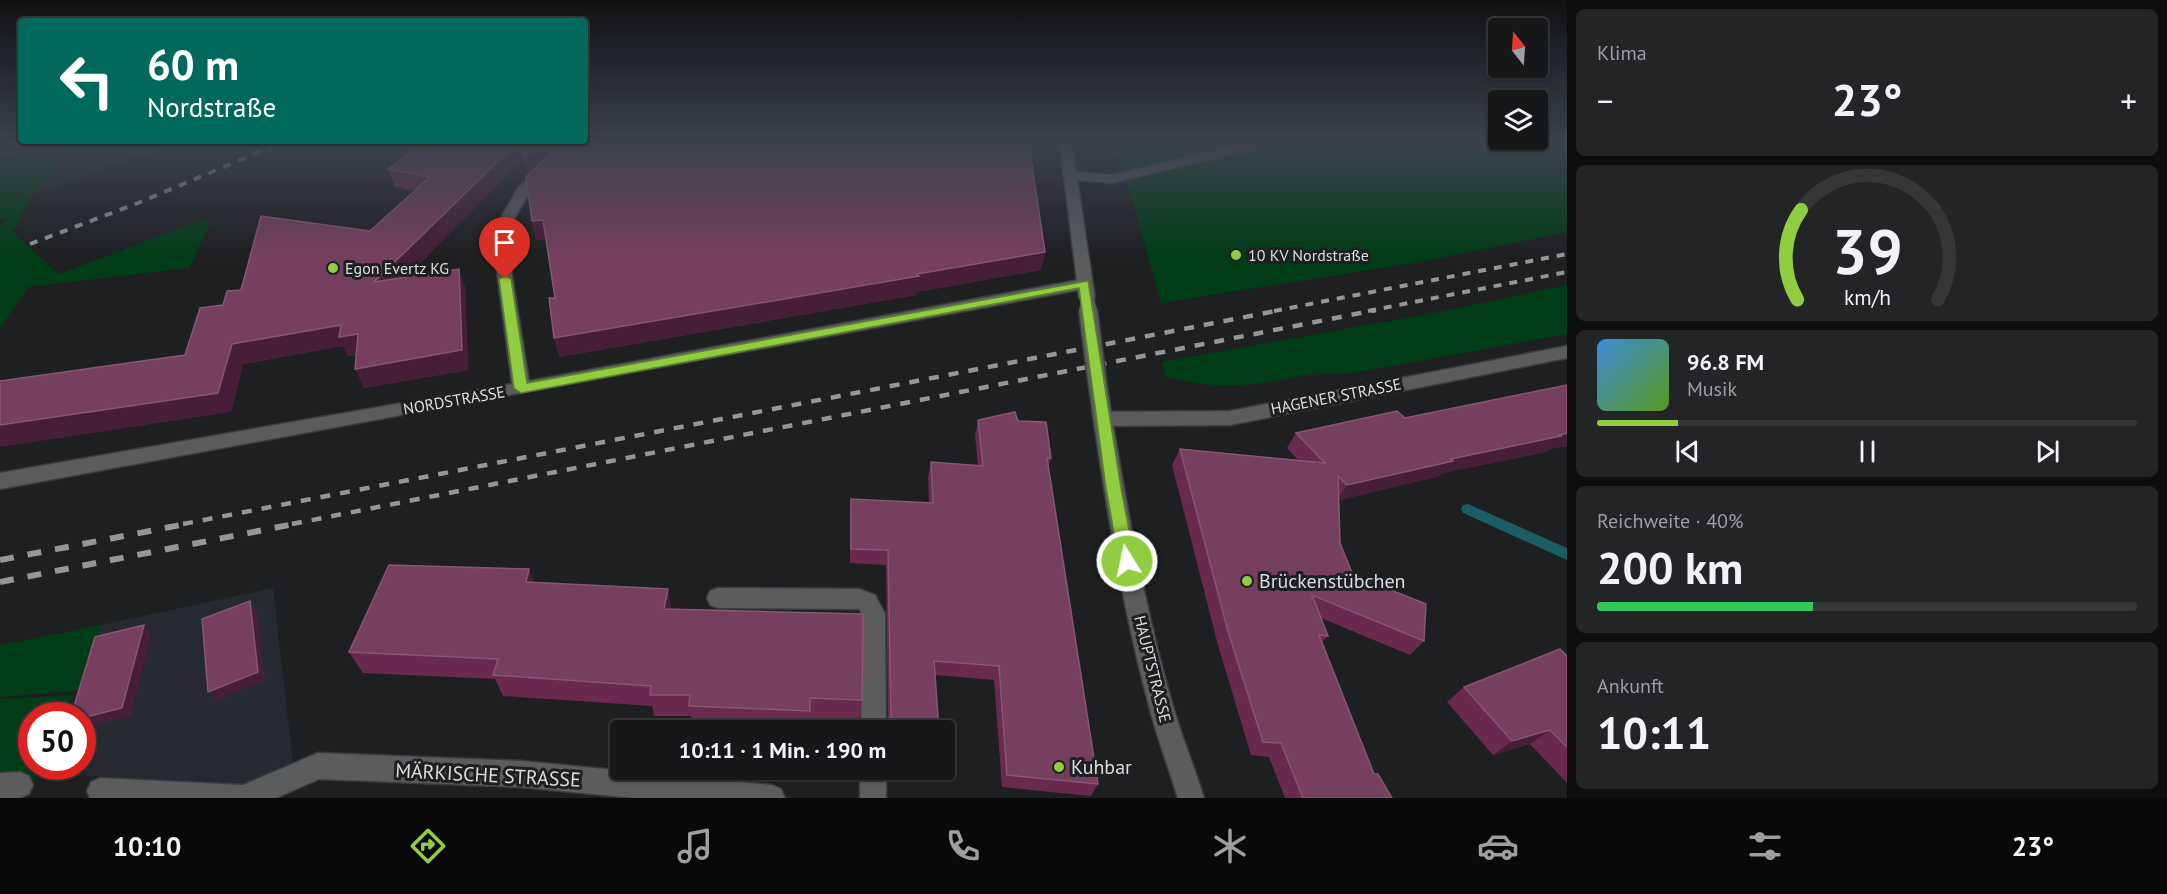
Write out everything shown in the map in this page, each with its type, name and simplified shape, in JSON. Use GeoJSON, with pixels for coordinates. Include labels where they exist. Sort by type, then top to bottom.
{"type":"FeatureCollection","features":[{"type":"Feature","properties":{"kind":"street"},"geometry":{"type":"LineString","coordinates":[[521,388],[502,257],[506,221],[523,191],[532,182]]}},
{"type":"Feature","properties":{"kind":"street","name":"HAUPTSTRASSE"},"geometry":{"type":"LineString","coordinates":[[1070,182],[1097,380],[1131,580],[1160,704],[1191,798]]}},
{"type":"Feature","properties":{"kind":"street","name":"NORDSTRASSE"},"geometry":{"type":"LineString","coordinates":[[0,481],[521,388],[1086,291]]}},
{"type":"Feature","properties":{"kind":"street","name":"HAGENER STRASSE"},"geometry":{"type":"LineString","coordinates":[[1103,418],[1186,420],[1230,418],[1567,352]]}},
{"type":"Feature","properties":{"kind":"street"},"geometry":{"type":"LineString","coordinates":[[718,598],[859,599],[867,602],[874,614],[874,720]]}},
{"type":"Feature","properties":{"kind":"street","name":"MÄRKISCHE STRASSE"},"geometry":{"type":"LineString","coordinates":[[100,791],[243,798],[318,766],[521,774],[772,798]]}},
{"type":"Feature","properties":{"kind":"street"},"geometry":{"type":"LineString","coordinates":[[873,780],[873,798]]}},
{"type":"Feature","properties":{"kind":"shaded area"},"geometry":{"type":"Polygon","coordinates":[[[44,182],[67,182],[32,195],[44,182]]]}},
{"type":"Feature","properties":{"kind":"shaded area"},"geometry":{"type":"Polygon","coordinates":[[[273,588],[293,762],[237,787],[96,776],[96,702],[84,702],[84,690],[101,625],[273,588]]]}},
{"type":"Feature","properties":{"kind":"green space"},"geometry":{"type":"Polygon","coordinates":[[[0,182],[44,182],[32,195],[13,232],[59,274],[202,220],[211,223],[189,268],[28,287],[0,328],[0,227],[8,218],[0,218],[0,182]]]}},
{"type":"Feature","properties":{"kind":"green space"},"geometry":{"type":"Polygon","coordinates":[[[1127,182],[1567,182],[1567,232],[1421,262],[1161,303],[1127,182]]]}},
{"type":"Feature","properties":{"kind":"green space"},"geometry":{"type":"Polygon","coordinates":[[[1567,285],[1567,334],[1349,374],[1313,375],[1230,386],[1209,385],[1166,377],[1162,362],[1444,311],[1567,285]]]}},
{"type":"Feature","properties":{"kind":"green space"},"geometry":{"type":"Polygon","coordinates":[[[101,625],[84,690],[0,697],[0,645],[101,625]]]}},
{"type":"Feature","properties":{"kind":"green space"},"geometry":{"type":"Polygon","coordinates":[[[74,695],[71,702],[18,702],[18,780],[34,780],[28,791],[0,795],[0,699],[74,695]]]}},
{"type":"Feature","properties":{"kind":"building"},"geometry":{"type":"Polygon","coordinates":[[[424,182],[477,182],[374,282],[459,269],[462,350],[355,369],[358,334],[339,337],[341,325],[232,344],[218,393],[0,425],[0,381],[185,355],[200,308],[223,305],[227,291],[241,290],[261,216],[370,231],[424,182]]]}},
{"type":"Feature","properties":{"kind":"building"},"geometry":{"type":"Polygon","coordinates":[[[527,182],[1035,182],[1045,252],[917,274],[919,276],[554,338],[549,298],[555,298],[543,220],[532,221],[527,182]]]}},
{"type":"Feature","properties":{"kind":"building"},"geometry":{"type":"Polygon","coordinates":[[[1567,385],[1567,433],[1559,435],[1561,436],[1451,459],[1453,461],[1347,485],[1338,476],[1340,543],[1353,575],[1426,604],[1424,641],[1312,595],[1328,636],[1319,635],[1374,774],[1378,774],[1392,798],[1303,798],[1281,743],[1263,742],[1228,631],[1180,449],[1325,463],[1296,433],[1397,411],[1405,418],[1567,385]]]}},
{"type":"Feature","properties":{"kind":"building"},"geometry":{"type":"Polygon","coordinates":[[[1015,412],[1018,421],[1046,422],[1051,458],[1047,458],[1098,784],[1007,775],[999,666],[934,661],[938,720],[888,720],[891,717],[888,550],[851,549],[851,499],[933,503],[931,462],[983,466],[978,420],[1015,412]]]}},
{"type":"Feature","properties":{"kind":"building"},"geometry":{"type":"Polygon","coordinates":[[[389,565],[529,569],[526,582],[668,589],[664,609],[863,614],[862,700],[810,698],[810,711],[689,706],[690,695],[650,695],[651,686],[493,675],[498,659],[349,652],[389,565]]]}},
{"type":"Feature","properties":{"kind":"building"},"geometry":{"type":"Polygon","coordinates":[[[250,601],[258,672],[208,692],[202,619],[250,601]]]}},
{"type":"Feature","properties":{"kind":"building"},"geometry":{"type":"Polygon","coordinates":[[[144,625],[122,708],[96,714],[96,702],[75,702],[95,637],[144,625]]]}},
{"type":"Feature","properties":{"kind":"building"},"geometry":{"type":"Polygon","coordinates":[[[1560,649],[1567,656],[1567,747],[1550,730],[1512,741],[1464,687],[1560,649]]]}},
{"type":"Feature","properties":{"kind":"waterway"},"geometry":{"type":"LineString","coordinates":[[1468,509],[1567,554]]}},
{"type":"Feature","properties":{"kind":"railway"},"geometry":{"type":"LineString","coordinates":[[30,244],[187,182]]}},
{"type":"Feature","properties":{"kind":"railway"},"geometry":{"type":"LineString","coordinates":[[1274,311],[1567,254]]}},
{"type":"Feature","properties":{"kind":"railway"},"geometry":{"type":"LineString","coordinates":[[1368,311],[1567,272]]}},
{"type":"Feature","properties":{"kind":"railway"},"geometry":{"type":"LineString","coordinates":[[183,524],[1281,310]]}},
{"type":"Feature","properties":{"kind":"railway"},"geometry":{"type":"LineString","coordinates":[[292,524],[1376,310]]}},
{"type":"Feature","properties":{"kind":"railway"},"geometry":{"type":"LineString","coordinates":[[0,560],[191,523]]}},
{"type":"Feature","properties":{"kind":"railway"},"geometry":{"type":"LineString","coordinates":[[0,582],[299,523]]}},
{"type":"Feature","properties":{"kind":"place","name":"10 KV Nordstraße"},"geometry":{"type":"Point","coordinates":[1236,255]}},
{"type":"Feature","properties":{"kind":"place","name":"Egon Evertz KG"},"geometry":{"type":"Point","coordinates":[333,268]}},
{"type":"Feature","properties":{"kind":"place","name":"Brückenstübchen"},"geometry":{"type":"Point","coordinates":[1247,581]}},
{"type":"Feature","properties":{"kind":"place","name":"Kuhbar"},"geometry":{"type":"Point","coordinates":[1059,767]}},
{"type":"Feature","properties":{"kind":"route"},"geometry":{"type":"LineString","coordinates":[[505,279],[521,388],[1084,284],[1113,488],[1127,561]]}}]}
